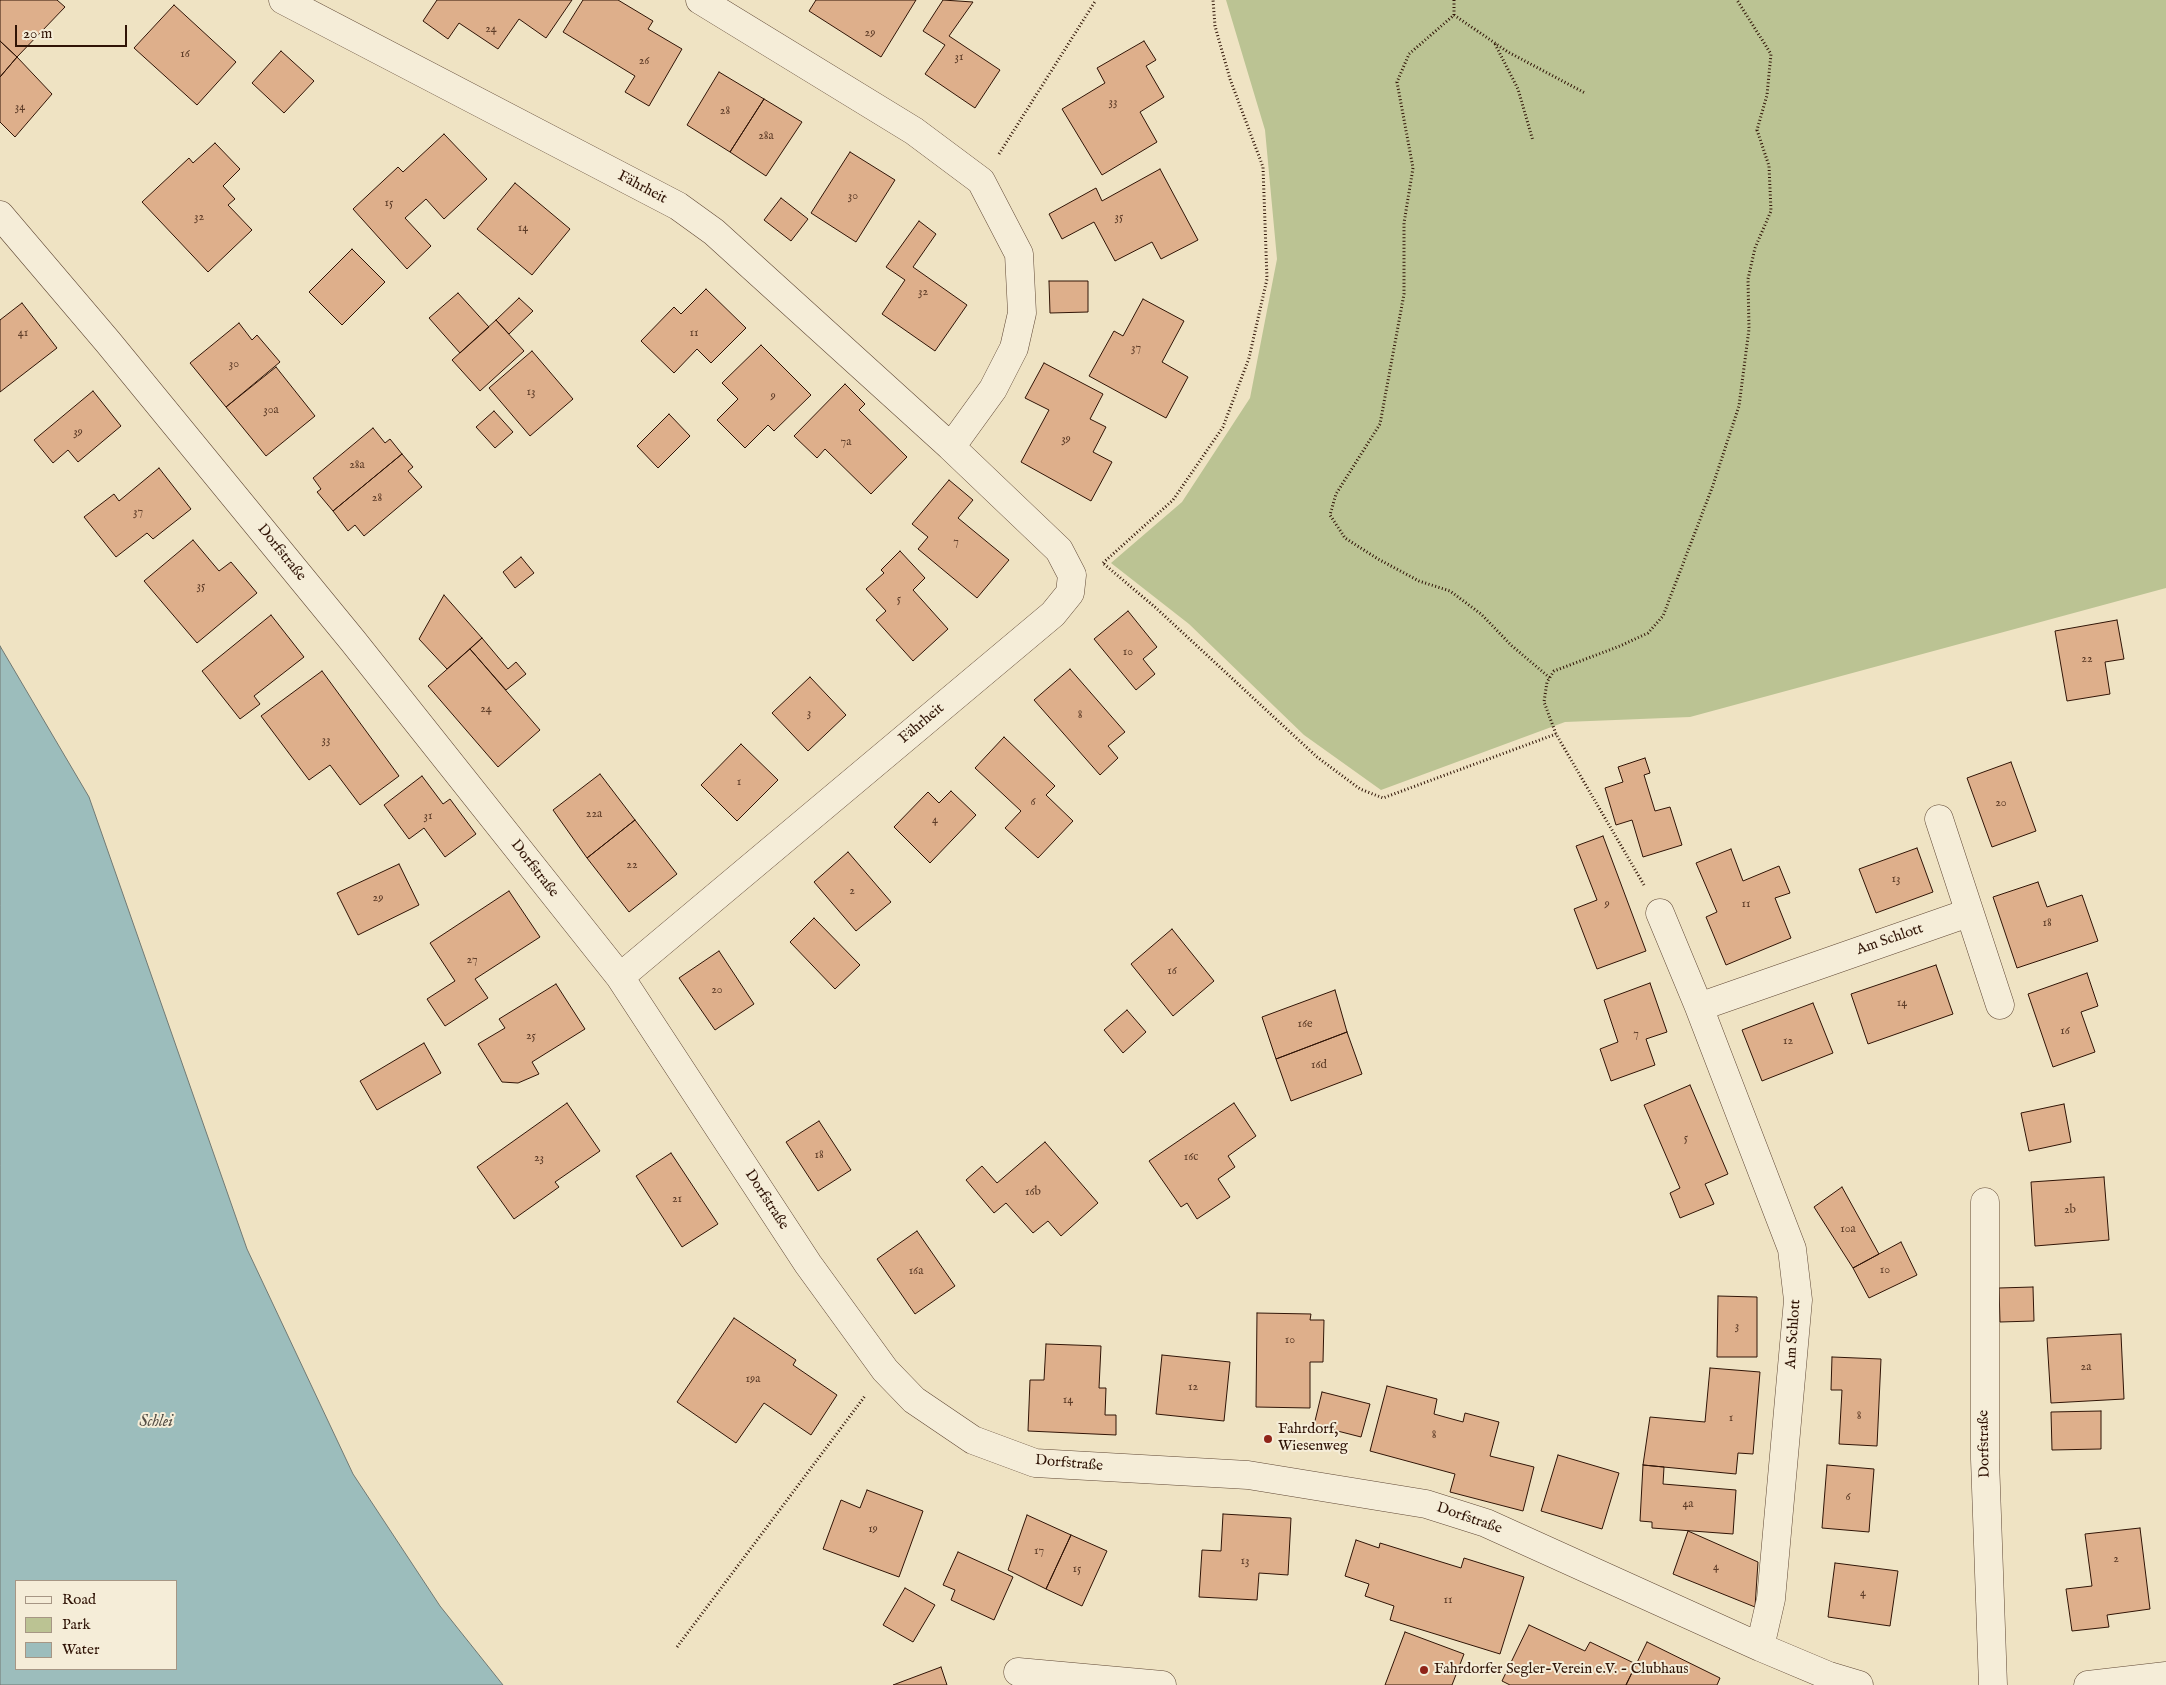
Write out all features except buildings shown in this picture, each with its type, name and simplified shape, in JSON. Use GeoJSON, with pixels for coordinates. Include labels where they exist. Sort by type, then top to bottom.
{"type":"FeatureCollection","features":[{"type":"Feature","properties":{"kind":"street","name":"Fährheit"},"geometry":{"type":"LineString","coordinates":[[283,0],[678,206],[714,232],[951,447],[1059,550],[1072,575],[1070,593],[1053,614],[620,978]]}},
{"type":"Feature","properties":{"kind":"street"},"geometry":{"type":"LineString","coordinates":[[700,0],[914,131],[981,181],[1019,254],[1022,313],[1014,348],[993,389],[951,447]]}},
{"type":"Feature","properties":{"kind":"street","name":"Dorfstraße"},"geometry":{"type":"LineString","coordinates":[[0,215],[114,350],[353,641],[620,978],[808,1264],[884,1370],[914,1400],[973,1440],[1035,1463],[1248,1475],[1426,1504],[1486,1523],[1760,1648],[1824,1680],[1859,1685]]}},
{"type":"Feature","properties":{"kind":"street"},"geometry":{"type":"LineString","coordinates":[[1939,819],[1968,914],[2000,1005]]}},
{"type":"Feature","properties":{"kind":"street","name":"Am Schlott"},"geometry":{"type":"LineString","coordinates":[[1660,913],[1699,1007],[1792,1249],[1798,1300],[1771,1600],[1760,1648]]}},
{"type":"Feature","properties":{"kind":"street","name":"Am Schlott"},"geometry":{"type":"LineString","coordinates":[[1699,1007],[1968,914]]}},
{"type":"Feature","properties":{"kind":"street","name":"Dorfstraße"},"geometry":{"type":"LineString","coordinates":[[1985,1202],[1985,1459],[1993,1685]]}},
{"type":"Feature","properties":{"kind":"street"},"geometry":{"type":"LineString","coordinates":[[1018,1672],[1162,1685]]}},
{"type":"Feature","properties":{"kind":"street"},"geometry":{"type":"LineString","coordinates":[[2088,1685],[2166,1676]]}},
{"type":"Feature","properties":{"kind":"path"},"geometry":{"type":"LineString","coordinates":[[981,181],[1096,0]]}},
{"type":"Feature","properties":{"kind":"path"},"geometry":{"type":"LineString","coordinates":[[1072,575],[1103,563],[1173,500],[1223,427],[1249,358],[1267,279],[1263,167],[1230,79],[1215,26],[1213,0]]}},
{"type":"Feature","properties":{"kind":"path"},"geometry":{"type":"LineString","coordinates":[[1660,913],[1556,734],[1544,702],[1547,682],[1554,671],[1620,646],[1648,633],[1663,616],[1718,472],[1740,406],[1749,329],[1748,279],[1755,248],[1771,211],[1769,166],[1757,130],[1767,95],[1771,54],[1738,0]]}},
{"type":"Feature","properties":{"kind":"path"},"geometry":{"type":"LineString","coordinates":[[1455,1],[1454,15],[1409,54],[1397,82],[1413,168],[1404,224],[1404,294],[1389,385],[1380,424],[1336,494],[1330,516],[1345,538],[1378,560],[1419,581],[1450,591],[1481,614],[1512,646],[1550,678]]}},
{"type":"Feature","properties":{"kind":"path"},"geometry":{"type":"LineString","coordinates":[[1454,15],[1494,42],[1585,93]]}},
{"type":"Feature","properties":{"kind":"path"},"geometry":{"type":"LineString","coordinates":[[1494,42],[1518,89],[1533,141]]}},
{"type":"Feature","properties":{"kind":"path"},"geometry":{"type":"LineString","coordinates":[[1103,563],[1156,608],[1317,757],[1360,789],[1382,798],[1556,734]]}},
{"type":"Feature","properties":{"kind":"path"},"geometry":{"type":"LineString","coordinates":[[677,1647],[884,1370]]}},
{"type":"Feature","properties":{"kind":"green space"},"geometry":{"type":"Polygon","coordinates":[[[1226,0],[2166,0],[2166,588],[1690,717],[1565,722],[1381,790],[1304,735],[1189,624],[1111,563],[1182,502],[1250,398],[1277,259],[1265,130],[1226,0]]]}},
{"type":"Feature","properties":{"kind":"water","name":"Schlei"},"geometry":{"type":"Polygon","coordinates":[[[0,646],[89,797],[247,1249],[353,1474],[440,1606],[503,1685],[0,1685],[0,646]]]}},
{"type":"Feature","properties":{"kind":"place","name":"Fahrdorf, Wiesenweg"},"geometry":{"type":"Point","coordinates":[1268,1439]}},
{"type":"Feature","properties":{"kind":"place","name":"Fahrdorfer Segler-Verein e.V. - Clubhaus"},"geometry":{"type":"Point","coordinates":[1424,1670]}}]}
